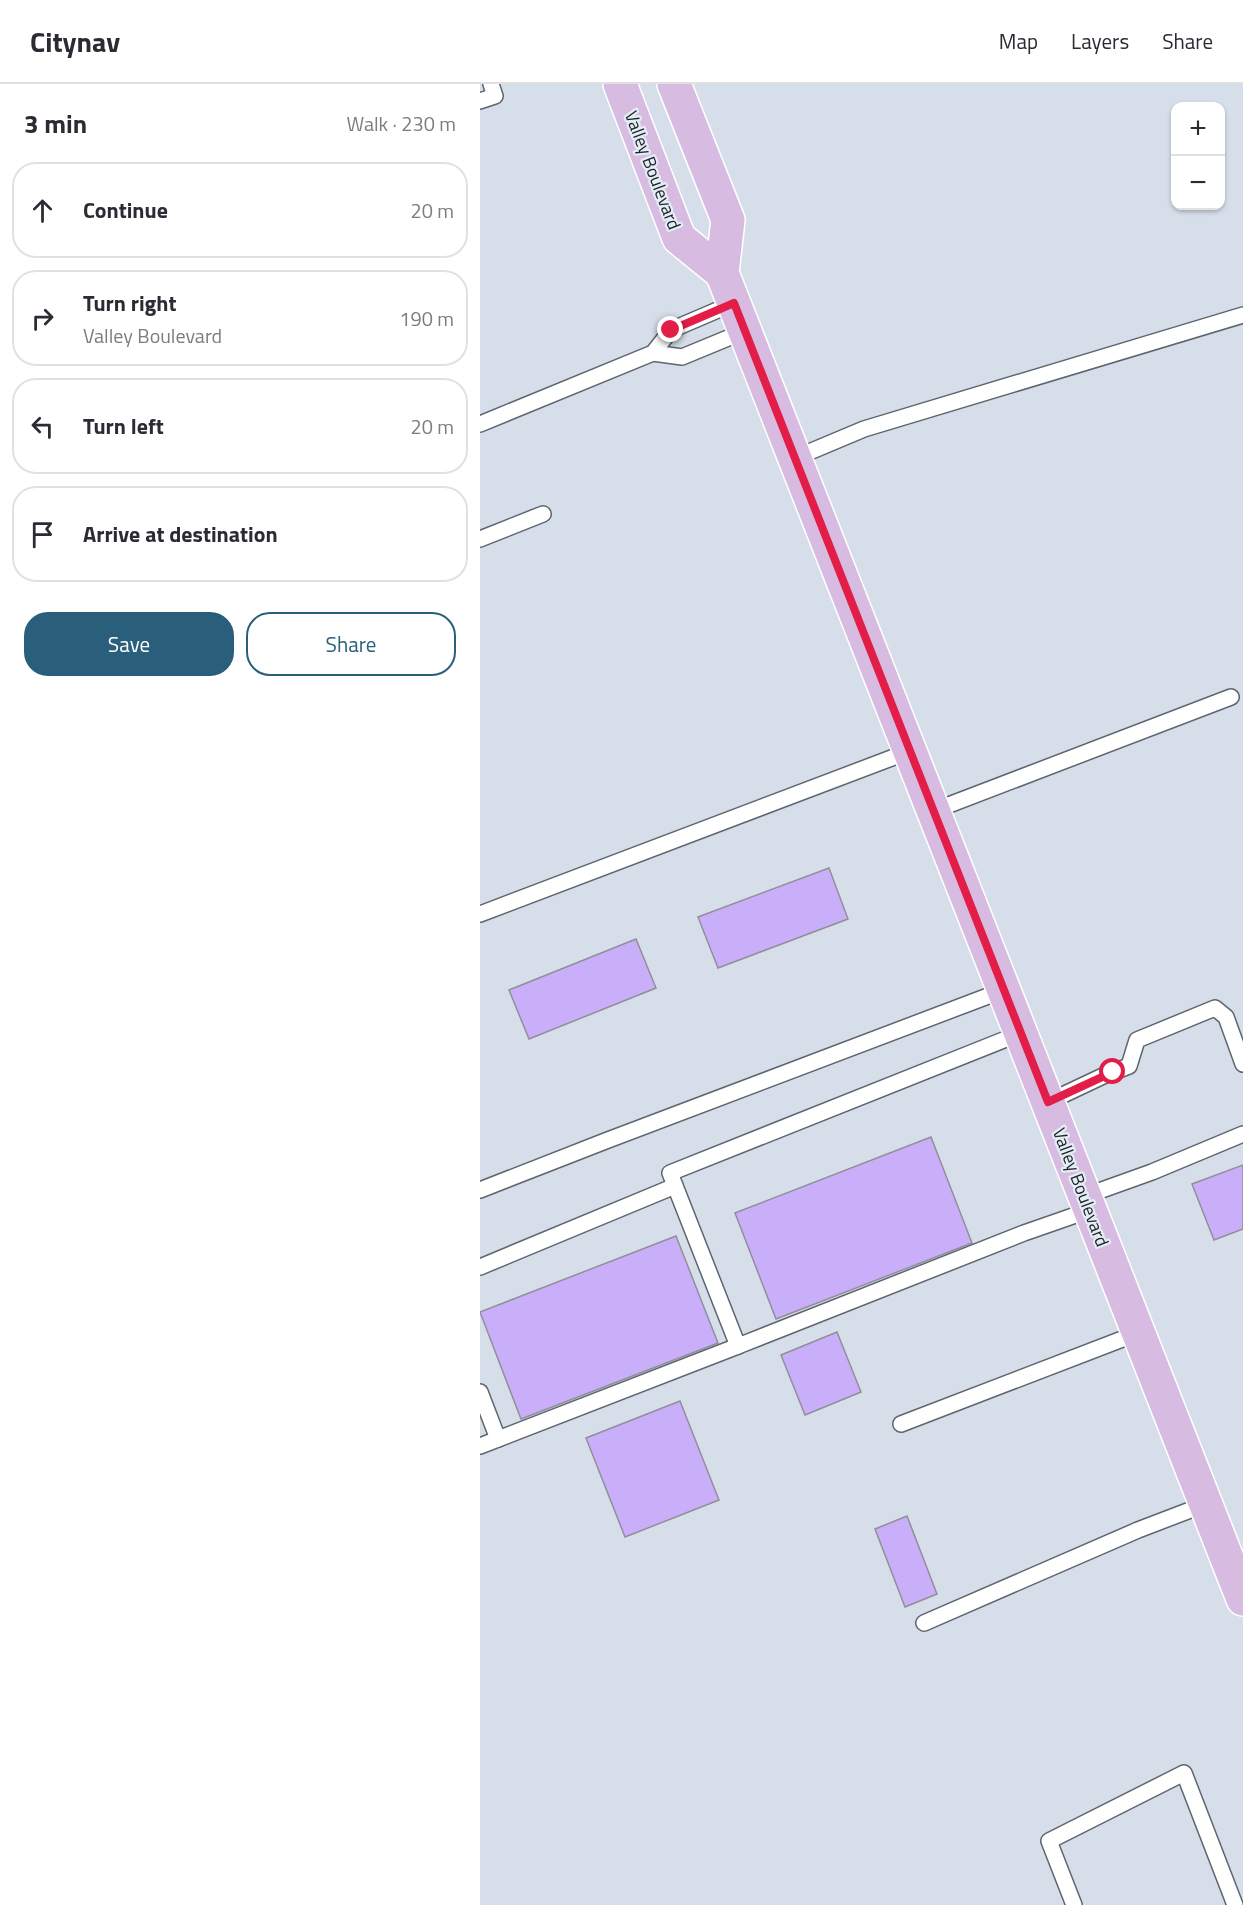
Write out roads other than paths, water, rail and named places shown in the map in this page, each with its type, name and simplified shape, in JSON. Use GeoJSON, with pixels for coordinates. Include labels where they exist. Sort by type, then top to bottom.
{"type":"FeatureCollection","features":[{"type":"Feature","properties":{"kind":"main road","name":"Valley Boulevard"},"geometry":{"type":"LineString","coordinates":[[620,84],[679,238],[734,302]]}},
{"type":"Feature","properties":{"kind":"main road","name":"Valley Boulevard"},"geometry":{"type":"LineString","coordinates":[[674,84],[728,220],[734,302],[1138,1333],[1240,1583]]}},
{"type":"Feature","properties":{"kind":"lane"},"geometry":{"type":"LineString","coordinates":[[480,101],[495,96],[491,84]]}},
{"type":"Feature","properties":{"kind":"lane"},"geometry":{"type":"LineString","coordinates":[[653,353],[682,357],[734,302]]}},
{"type":"Feature","properties":{"kind":"lane"},"geometry":{"type":"LineString","coordinates":[[480,424],[653,353],[671,330],[734,302]]}},
{"type":"Feature","properties":{"kind":"lane"},"geometry":{"type":"LineString","coordinates":[[795,458],[864,429],[1243,315]]}},
{"type":"Feature","properties":{"kind":"lane"},"geometry":{"type":"LineString","coordinates":[[480,538],[543,514]]}},
{"type":"Feature","properties":{"kind":"lane"},"geometry":{"type":"LineString","coordinates":[[933,811],[1231,696]]}},
{"type":"Feature","properties":{"kind":"lane"},"geometry":{"type":"LineString","coordinates":[[480,914],[910,751]]}},
{"type":"Feature","properties":{"kind":"lane"},"geometry":{"type":"LineString","coordinates":[[480,1191],[1004,990]]}},
{"type":"Feature","properties":{"kind":"lane"},"geometry":{"type":"LineString","coordinates":[[1048,1102],[1129,1066],[1137,1040],[1215,1008],[1226,1017],[1243,1064]]}},
{"type":"Feature","properties":{"kind":"lane"},"geometry":{"type":"LineString","coordinates":[[738,1346],[670,1173],[1021,1033]]}},
{"type":"Feature","properties":{"kind":"lane"},"geometry":{"type":"LineString","coordinates":[[480,1446],[1024,1233],[1152,1172],[1243,1134]]}},
{"type":"Feature","properties":{"kind":"lane"},"geometry":{"type":"LineString","coordinates":[[480,1267],[675,1186]]}},
{"type":"Feature","properties":{"kind":"lane"},"geometry":{"type":"LineString","coordinates":[[902,1424],[1138,1333]]}},
{"type":"Feature","properties":{"kind":"lane"},"geometry":{"type":"LineString","coordinates":[[480,1392],[498,1439]]}},
{"type":"Feature","properties":{"kind":"lane"},"geometry":{"type":"LineString","coordinates":[[924,1623],[1138,1530],[1206,1504]]}},
{"type":"Feature","properties":{"kind":"lane"},"geometry":{"type":"LineString","coordinates":[[1074,1905],[1049,1841],[1184,1773],[1235,1905]]}}]}
